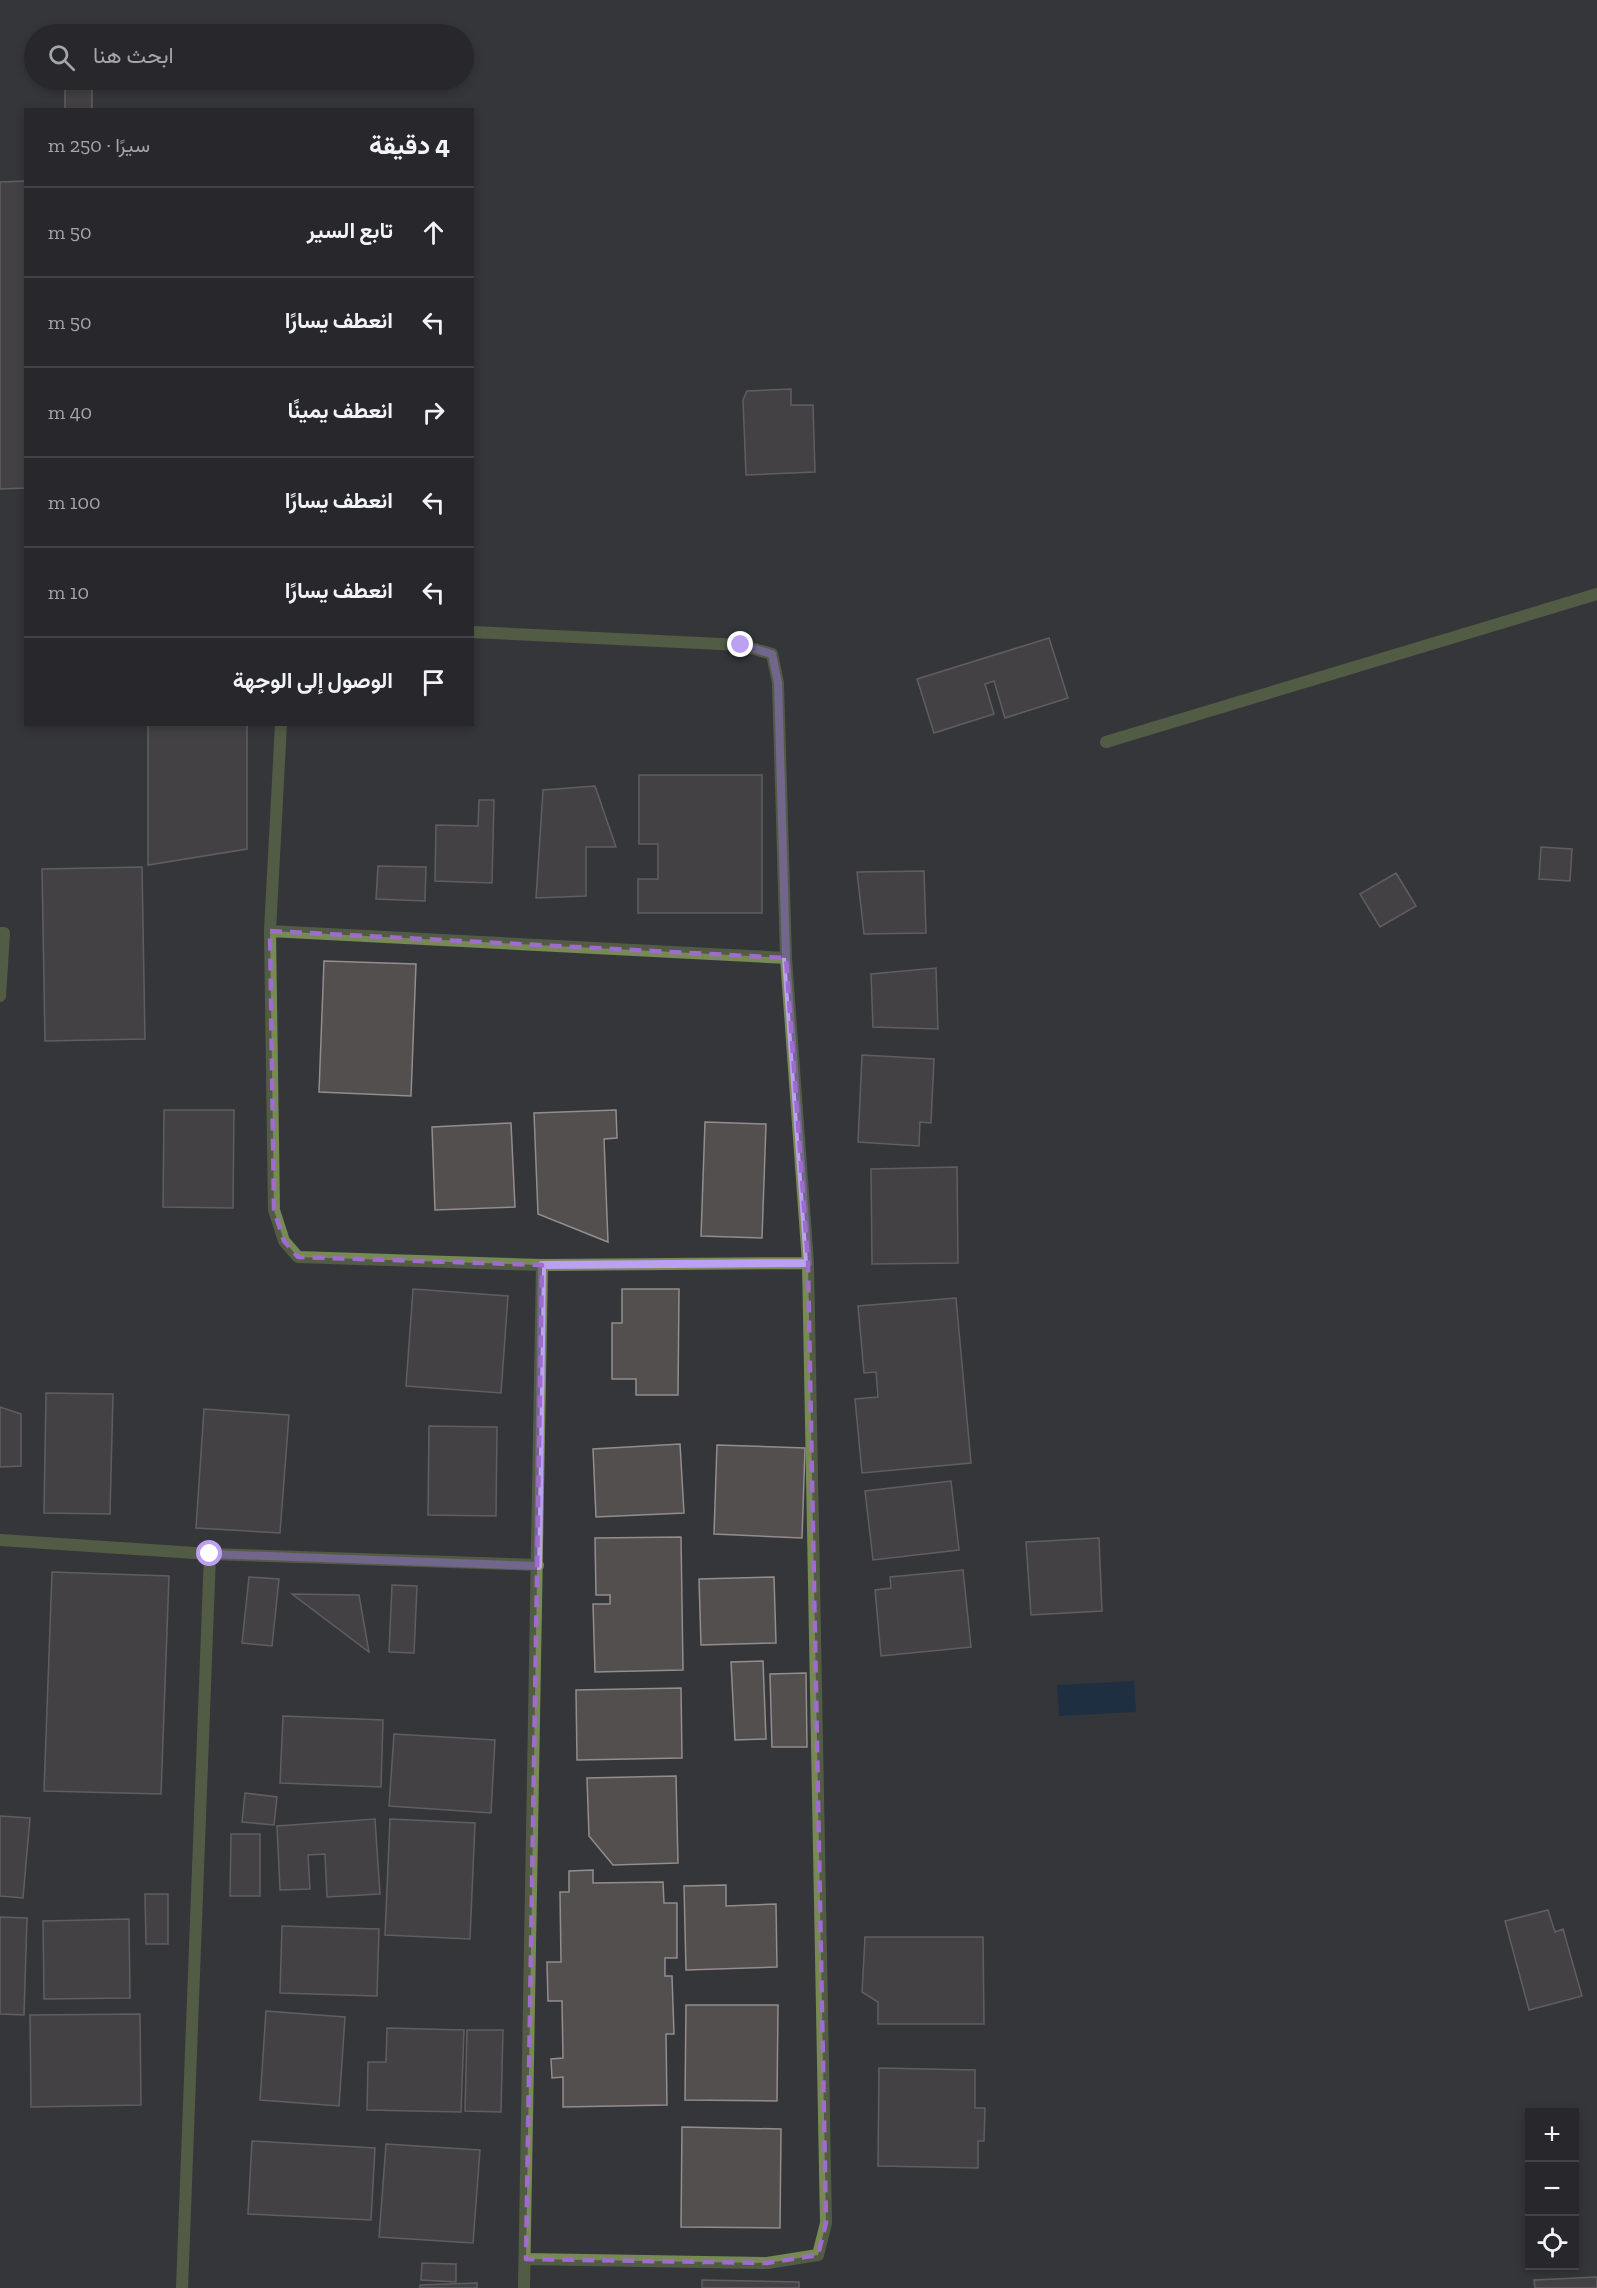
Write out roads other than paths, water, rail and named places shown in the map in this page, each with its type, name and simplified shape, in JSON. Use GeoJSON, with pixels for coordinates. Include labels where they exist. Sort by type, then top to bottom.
{"type":"FeatureCollection","features":[{"type":"Feature","properties":{"kind":"street"},"geometry":{"type":"LineString","coordinates":[[1106,742],[1597,594]]}},
{"type":"Feature","properties":{"kind":"street"},"geometry":{"type":"LineString","coordinates":[[474,632],[741,645],[772,654],[778,683],[786,958],[808,1263],[826,2223],[818,2255],[767,2263],[526,2259]]}},
{"type":"Feature","properties":{"kind":"street"},"geometry":{"type":"LineString","coordinates":[[280,726],[270,931],[274,1209],[284,1241],[298,1257],[542,1265],[808,1263]]}},
{"type":"Feature","properties":{"kind":"street"},"geometry":{"type":"LineString","coordinates":[[270,931],[786,958]]}},
{"type":"Feature","properties":{"kind":"street"},"geometry":{"type":"LineString","coordinates":[[0,933],[4,933],[0,996]]}},
{"type":"Feature","properties":{"kind":"street"},"geometry":{"type":"LineString","coordinates":[[524,2288],[542,1265]]}},
{"type":"Feature","properties":{"kind":"street"},"geometry":{"type":"LineString","coordinates":[[0,1540],[210,1554],[538,1566]]}},
{"type":"Feature","properties":{"kind":"street"},"geometry":{"type":"LineString","coordinates":[[182,2288],[210,1554]]}},
{"type":"Feature","properties":{"kind":"water"},"geometry":{"type":"Polygon","coordinates":[[[1134,1681],[1136,1712],[1059,1716],[1057,1685],[1134,1681]]]}}]}
